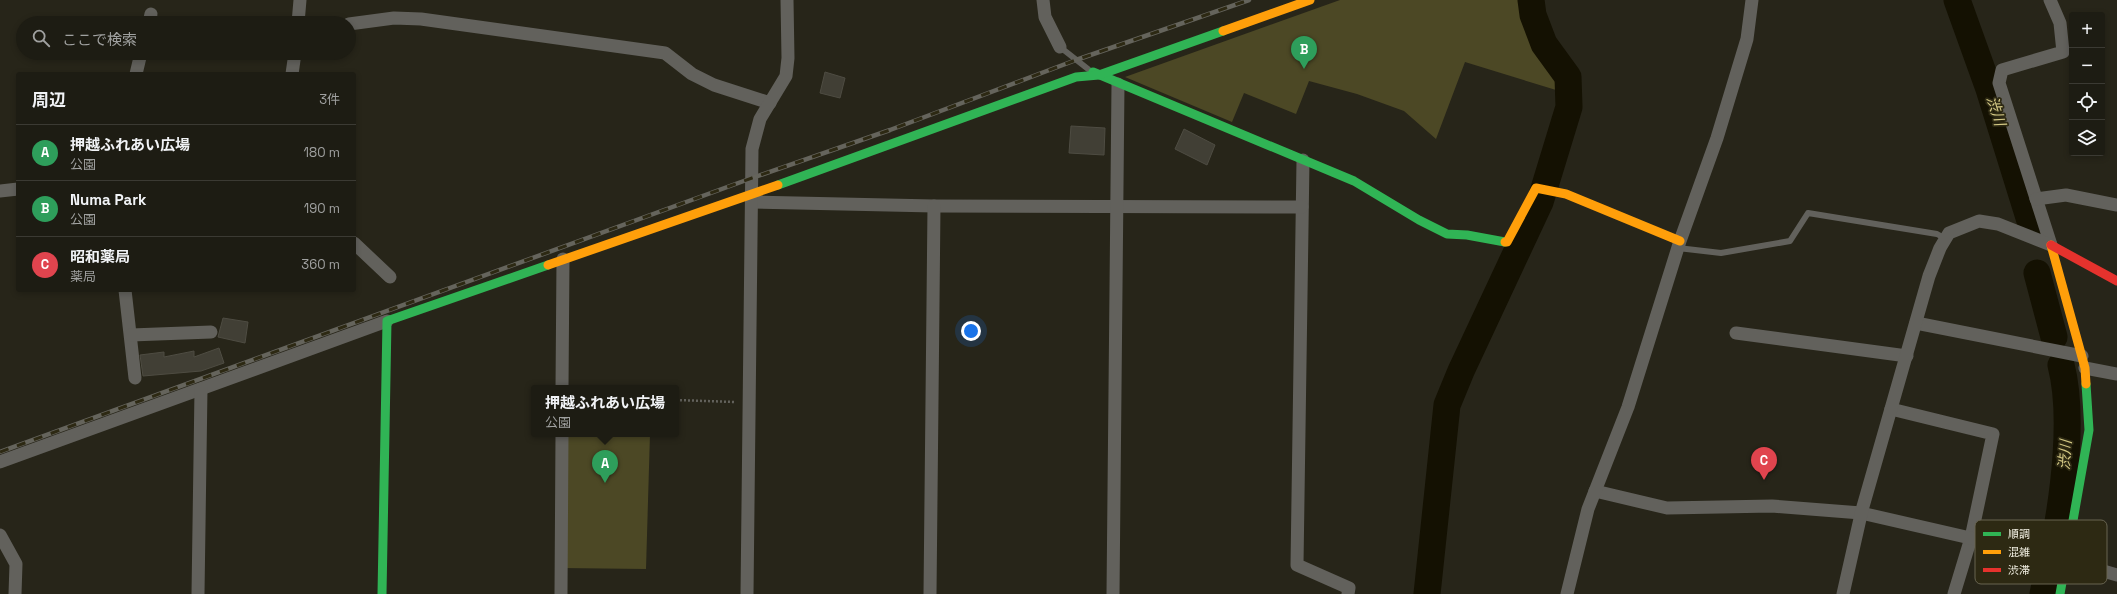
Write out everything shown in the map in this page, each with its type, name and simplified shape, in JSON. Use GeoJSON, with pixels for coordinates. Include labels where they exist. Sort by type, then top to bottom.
{"type":"FeatureCollection","features":[{"type":"Feature","properties":{"kind":"street"},"geometry":{"type":"LineString","coordinates":[[299,16],[300,0]]}},
{"type":"Feature","properties":{"kind":"street"},"geometry":{"type":"LineString","coordinates":[[747,594],[752,149],[760,119],[786,76],[788,58],[787,0]]}},
{"type":"Feature","properties":{"kind":"street"},"geometry":{"type":"LineString","coordinates":[[1043,0],[1045,17],[1060,47]]}},
{"type":"Feature","properties":{"kind":"street"},"geometry":{"type":"LineString","coordinates":[[0,462],[387,321],[563,260],[752,198],[1076,77],[1099,75],[1310,0]]}},
{"type":"Feature","properties":{"kind":"street"},"geometry":{"type":"LineString","coordinates":[[1567,594],[1588,509],[1628,406],[1679,245],[1717,138],[1742,55],[1752,0]]}},
{"type":"Feature","properties":{"kind":"street"},"geometry":{"type":"LineString","coordinates":[[2050,0],[2060,23],[2063,52],[2002,70],[1999,83],[2051,245],[2083,362],[2088,430],[2073,520]]}},
{"type":"Feature","properties":{"kind":"street"},"geometry":{"type":"LineString","coordinates":[[356,23],[394,18],[421,19],[665,53],[692,74],[714,86],[770,103]]}},
{"type":"Feature","properties":{"kind":"street"},"geometry":{"type":"LineString","coordinates":[[136,72],[139,60]]}},
{"type":"Feature","properties":{"kind":"street"},"geometry":{"type":"LineString","coordinates":[[292,72],[293,60]]}},
{"type":"Feature","properties":{"kind":"street"},"geometry":{"type":"LineString","coordinates":[[1088,69],[1118,84],[1354,181],[1419,220],[1447,234],[1467,235],[1507,242],[1536,188],[1566,194],[1679,245]]}},
{"type":"Feature","properties":{"kind":"street"},"geometry":{"type":"LineString","coordinates":[[1114,594],[1118,84]]}},
{"type":"Feature","properties":{"kind":"street"},"geometry":{"type":"LineString","coordinates":[[1303,160],[1297,565],[1349,588],[1348,594]]}},
{"type":"Feature","properties":{"kind":"street"},"geometry":{"type":"LineString","coordinates":[[0,191],[16,189]]}},
{"type":"Feature","properties":{"kind":"street"},"geometry":{"type":"LineString","coordinates":[[2036,199],[2066,195],[2117,205]]}},
{"type":"Feature","properties":{"kind":"street"},"geometry":{"type":"LineString","coordinates":[[752,198],[934,206],[1302,207]]}},
{"type":"Feature","properties":{"kind":"street"},"geometry":{"type":"LineString","coordinates":[[930,594],[934,206]]}},
{"type":"Feature","properties":{"kind":"street"},"geometry":{"type":"LineString","coordinates":[[1843,594],[1861,513],[1929,276],[1949,233],[1979,221],[1998,224],[2051,245],[2117,282]]}},
{"type":"Feature","properties":{"kind":"street"},"geometry":{"type":"LineString","coordinates":[[356,245],[390,277]]}},
{"type":"Feature","properties":{"kind":"street"},"geometry":{"type":"LineString","coordinates":[[562,385],[563,260]]}},
{"type":"Feature","properties":{"kind":"street"},"geometry":{"type":"LineString","coordinates":[[125,292],[135,378]]}},
{"type":"Feature","properties":{"kind":"street"},"geometry":{"type":"LineString","coordinates":[[382,594],[387,321]]}},
{"type":"Feature","properties":{"kind":"street"},"geometry":{"type":"LineString","coordinates":[[1916,323],[2083,362],[2117,374]]}},
{"type":"Feature","properties":{"kind":"street"},"geometry":{"type":"LineString","coordinates":[[130,336],[211,332]]}},
{"type":"Feature","properties":{"kind":"street"},"geometry":{"type":"LineString","coordinates":[[1736,333],[1907,356]]}},
{"type":"Feature","properties":{"kind":"street"},"geometry":{"type":"LineString","coordinates":[[198,594],[200,389]]}},
{"type":"Feature","properties":{"kind":"street"},"geometry":{"type":"LineString","coordinates":[[1891,409],[1994,434],[1971,538],[1954,594]]}},
{"type":"Feature","properties":{"kind":"street"},"geometry":{"type":"LineString","coordinates":[[561,594],[562,437]]}},
{"type":"Feature","properties":{"kind":"street"},"geometry":{"type":"LineString","coordinates":[[1594,491],[1667,508],[1772,506],[1861,513],[1975,539]]}},
{"type":"Feature","properties":{"kind":"street"},"geometry":{"type":"LineString","coordinates":[[0,535],[16,564],[15,594]]}},
{"type":"Feature","properties":{"kind":"street"},"geometry":{"type":"LineString","coordinates":[[2107,571],[2117,574]]}},
{"type":"Feature","properties":{"kind":"street"},"geometry":{"type":"LineString","coordinates":[[2060,594],[2062,584]]}},
{"type":"Feature","properties":{"kind":"lane"},"geometry":{"type":"LineString","coordinates":[[1060,47],[1088,69]]}},
{"type":"Feature","properties":{"kind":"lane"},"geometry":{"type":"LineString","coordinates":[[1679,245],[1721,253],[1790,241],[1808,213],[1937,234],[1946,239]]}},
{"type":"Feature","properties":{"kind":"path"},"geometry":{"type":"LineString","coordinates":[[679,400],[750,403]]}},
{"type":"Feature","properties":{"kind":"shaded area"},"geometry":{"type":"Polygon","coordinates":[[[1340,0],[1519,0],[1526,25],[1540,55],[1552,73],[1556,90],[1465,62],[1436,139],[1404,111],[1357,94],[1309,81],[1296,114],[1244,93],[1232,122],[1125,77],[1340,0]]]}},
{"type":"Feature","properties":{"kind":"shaded area"},"geometry":{"type":"Polygon","coordinates":[[[562,437],[650,437],[646,569],[561,568],[562,437]]]}},
{"type":"Feature","properties":{"kind":"building"},"geometry":{"type":"Polygon","coordinates":[[[825,72],[845,78],[840,98],[820,93],[825,72]]]}},
{"type":"Feature","properties":{"kind":"building"},"geometry":{"type":"Polygon","coordinates":[[[1071,126],[1105,128],[1104,155],[1069,153],[1071,126]]]}},
{"type":"Feature","properties":{"kind":"building"},"geometry":{"type":"Polygon","coordinates":[[[1184,129],[1215,145],[1207,165],[1175,149],[1184,129]]]}},
{"type":"Feature","properties":{"kind":"building"},"geometry":{"type":"Polygon","coordinates":[[[223,318],[248,322],[245,343],[218,337],[223,318]]]}},
{"type":"Feature","properties":{"kind":"building"},"geometry":{"type":"Polygon","coordinates":[[[219,348],[224,363],[201,371],[143,376],[140,355],[164,352],[164,357],[194,351],[194,357],[219,348]]]}},
{"type":"Feature","properties":{"kind":"waterway"},"geometry":{"type":"LineString","coordinates":[[1427,594],[1447,405],[1461,371],[1540,202],[1569,107],[1568,77],[1544,44],[1533,15],[1531,0]]}},
{"type":"Feature","properties":{"kind":"waterway","name":"渋川"},"geometry":{"type":"LineString","coordinates":[[1957,0],[1989,89],[2031,224]]}},
{"type":"Feature","properties":{"kind":"waterway","name":"渋川"},"geometry":{"type":"LineString","coordinates":[[2037,273],[2054,337]]}},
{"type":"Feature","properties":{"kind":"waterway","name":"渋川"},"geometry":{"type":"LineString","coordinates":[[2058,520],[2064,478],[2067,430],[2065,385],[2061,365]]}},
{"type":"Feature","properties":{"kind":"waterway","name":"渋川"},"geometry":{"type":"LineString","coordinates":[[2043,594],[2045,584]]}},
{"type":"Feature","properties":{"kind":"railway"},"geometry":{"type":"LineString","coordinates":[[0,452],[752,178],[890,130],[1076,60],[1249,0]]}},
{"type":"Feature","properties":{"kind":"traffic: fast"},"geometry":{"type":"LineString","coordinates":[[778,185],[1076,77],[1099,75],[1223,31]]}},
{"type":"Feature","properties":{"kind":"traffic: fast"},"geometry":{"type":"LineString","coordinates":[[1093,72],[1354,181],[1419,220],[1447,234],[1467,235],[1505,242]]}},
{"type":"Feature","properties":{"kind":"traffic: fast"},"geometry":{"type":"LineString","coordinates":[[382,594],[387,321],[548,265]]}},
{"type":"Feature","properties":{"kind":"traffic: fast"},"geometry":{"type":"LineString","coordinates":[[2073,520],[2089,430],[2086,384]]}},
{"type":"Feature","properties":{"kind":"traffic: fast"},"geometry":{"type":"LineString","coordinates":[[2060,594],[2062,584]]}},
{"type":"Feature","properties":{"kind":"traffic: slow"},"geometry":{"type":"LineString","coordinates":[[1223,31],[1310,0]]}},
{"type":"Feature","properties":{"kind":"traffic: slow"},"geometry":{"type":"LineString","coordinates":[[548,265],[778,185]]}},
{"type":"Feature","properties":{"kind":"traffic: slow"},"geometry":{"type":"LineString","coordinates":[[1505,242],[1507,242],[1536,188],[1566,194],[1680,241]]}},
{"type":"Feature","properties":{"kind":"traffic: slow"},"geometry":{"type":"LineString","coordinates":[[2051,245],[2085,368],[2086,384]]}},
{"type":"Feature","properties":{"kind":"traffic: jam"},"geometry":{"type":"LineString","coordinates":[[2051,245],[2117,281]]}},
{"type":"Feature","properties":{"kind":"place","name":"Numa Park"},"geometry":{"type":"Point","coordinates":[1304,69]}},
{"type":"Feature","properties":{"kind":"place","name":"昭和薬局"},"geometry":{"type":"Point","coordinates":[1764,480]}},
{"type":"Feature","properties":{"kind":"place","name":"押越ふれあい広場"},"geometry":{"type":"Point","coordinates":[605,483]}}]}
